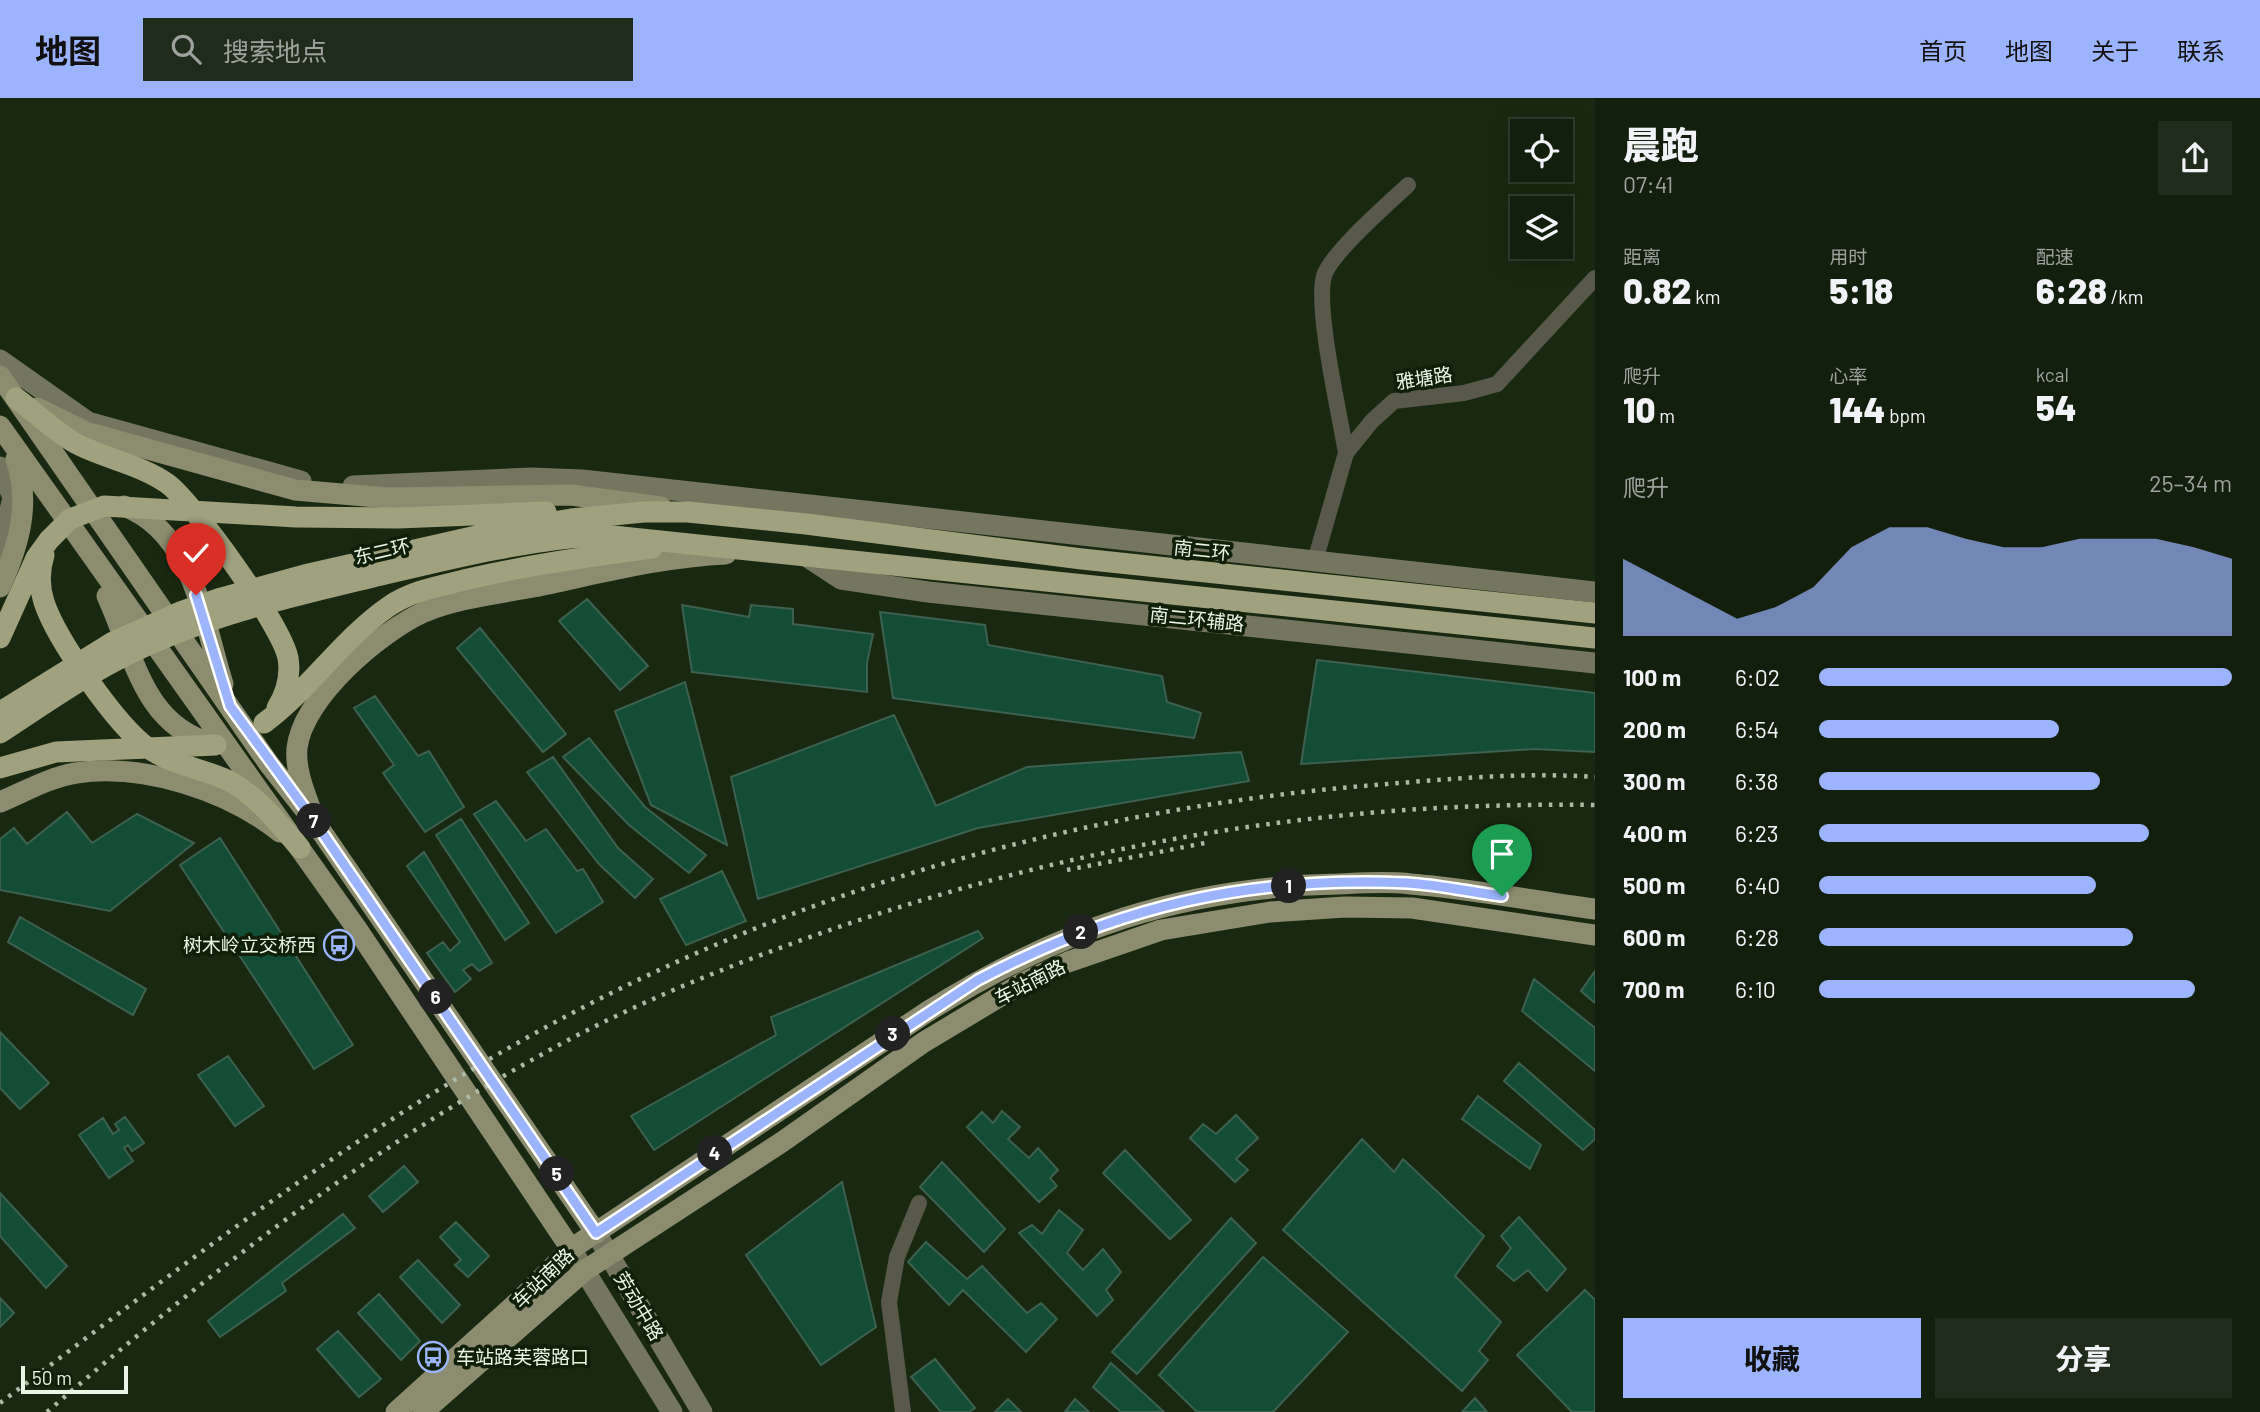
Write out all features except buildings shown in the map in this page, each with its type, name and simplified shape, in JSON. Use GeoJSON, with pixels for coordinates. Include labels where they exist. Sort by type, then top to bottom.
{"type":"FeatureCollection","features":[{"type":"Feature","properties":{"kind":"highway"},"geometry":{"type":"LineString","coordinates":[[16,398],[77,444],[167,484],[186,502],[215,539],[281,637],[288,657],[289,678],[284,696],[264,723],[303,689],[374,617],[413,594],[551,561],[692,543]]}},
{"type":"Feature","properties":{"kind":"highway"},"geometry":{"type":"LineString","coordinates":[[0,638],[36,558],[70,519],[84,511],[119,504],[296,517],[398,518],[546,512],[604,516]]}},
{"type":"Feature","properties":{"kind":"highway","name":"东二环"},"geometry":{"type":"LineString","coordinates":[[0,712],[113,642],[180,612],[221,598],[316,573],[482,535],[604,516],[688,512],[806,524]]}},
{"type":"Feature","properties":{"kind":"highway","name":"南二环"},"geometry":{"type":"LineString","coordinates":[[806,524],[1082,559],[1595,613]]}},
{"type":"Feature","properties":{"kind":"highway","name":"东二环"},"geometry":{"type":"LineString","coordinates":[[0,733],[128,654],[187,628],[269,601],[464,555],[565,537],[603,535],[806,556]]}},
{"type":"Feature","properties":{"kind":"highway"},"geometry":{"type":"LineString","coordinates":[[49,540],[40,570],[45,603],[71,652],[126,728],[146,747],[167,760],[217,776],[242,788],[300,848]]}},
{"type":"Feature","properties":{"kind":"highway"},"geometry":{"type":"LineString","coordinates":[[806,556],[1595,638]]}},
{"type":"Feature","properties":{"kind":"highway"},"geometry":{"type":"LineString","coordinates":[[0,768],[55,752],[216,744]]}},
{"type":"Feature","properties":{"kind":"main road"},"geometry":{"type":"LineString","coordinates":[[0,360],[88,422],[304,482],[374,487],[531,478],[582,480],[1595,592]]}},
{"type":"Feature","properties":{"kind":"main road"},"geometry":{"type":"LineString","coordinates":[[0,376],[230,706],[317,825]]}},
{"type":"Feature","properties":{"kind":"main road"},"geometry":{"type":"LineString","coordinates":[[16,398],[86,432],[295,490],[341,496],[571,495],[688,512]]}},
{"type":"Feature","properties":{"kind":"main road"},"geometry":{"type":"LineString","coordinates":[[0,428],[15,455],[24,485],[21,529],[0,587]]}},
{"type":"Feature","properties":{"kind":"main road"},"geometry":{"type":"LineString","coordinates":[[0,428],[88,552],[148,693],[169,722],[186,735],[216,744]]}},
{"type":"Feature","properties":{"kind":"main road"},"geometry":{"type":"LineString","coordinates":[[0,439],[12,477],[13,497],[0,554]]}},
{"type":"Feature","properties":{"kind":"main road"},"geometry":{"type":"LineString","coordinates":[[0,467],[13,497]]}},
{"type":"Feature","properties":{"kind":"main road"},"geometry":{"type":"LineString","coordinates":[[119,504],[151,520],[176,546],[196,595],[230,706]]}},
{"type":"Feature","properties":{"kind":"main road"},"geometry":{"type":"LineString","coordinates":[[806,524],[892,514]]}},
{"type":"Feature","properties":{"kind":"main road"},"geometry":{"type":"LineString","coordinates":[[317,825],[298,769],[297,747],[311,712],[330,688],[379,640],[426,612],[646,563],[762,551]]}},
{"type":"Feature","properties":{"kind":"main road","name":"劳动中路"},"geometry":{"type":"LineString","coordinates":[[88,552],[358,929],[549,1214],[672,1412]]}},
{"type":"Feature","properties":{"kind":"main road","name":"南二环辅路"},"geometry":{"type":"LineString","coordinates":[[806,556],[841,579],[928,592],[1595,663]]}},
{"type":"Feature","properties":{"kind":"main road"},"geometry":{"type":"LineString","coordinates":[[0,802],[74,773],[125,773],[165,779],[246,808],[300,848]]}},
{"type":"Feature","properties":{"kind":"main road","name":"劳动中路"},"geometry":{"type":"LineString","coordinates":[[317,825],[576,1201],[702,1412]]}},
{"type":"Feature","properties":{"kind":"main road","name":"车站南路"},"geometry":{"type":"LineString","coordinates":[[396,1412],[522,1299],[571,1250],[978,980],[1060,940],[1138,912],[1253,889],[1410,883],[1595,909]]}},
{"type":"Feature","properties":{"kind":"main road","name":"车站南路"},"geometry":{"type":"LineString","coordinates":[[423,1412],[584,1271],[987,1003],[1068,962],[1161,930],[1270,912],[1345,907],[1412,908],[1595,936]]}},
{"type":"Feature","properties":{"kind":"street"},"geometry":{"type":"LineString","coordinates":[[1346,453],[1330,364],[1323,300],[1324,276],[1337,256],[1408,185]]}},
{"type":"Feature","properties":{"kind":"street","name":"雅塘路"},"geometry":{"type":"LineString","coordinates":[[1315,561],[1346,453],[1394,401],[1464,393],[1497,384],[1595,278]]}},
{"type":"Feature","properties":{"kind":"street"},"geometry":{"type":"LineString","coordinates":[[903,1412],[889,1302],[897,1257],[919,1203]]}},
{"type":"Feature","properties":{"kind":"railway"},"geometry":{"type":"LineString","coordinates":[[0,1403],[255,1213],[452,1081],[620,988],[722,942],[827,901],[934,866],[1042,838],[1152,814],[1263,797],[1375,785],[1512,776],[1595,777]]}},
{"type":"Feature","properties":{"kind":"railway"},"geometry":{"type":"LineString","coordinates":[[47,1412],[223,1267],[345,1177],[409,1134],[539,1056],[609,1019],[755,957],[924,899],[1018,873],[1206,833],[1398,811],[1595,805]]}},
{"type":"Feature","properties":{"kind":"railway"},"geometry":{"type":"LineString","coordinates":[[1067,870],[1205,843]]}},
{"type":"Feature","properties":{"kind":"place","name":"树木岭立交桥西"},"geometry":{"type":"Point","coordinates":[339,945]}},
{"type":"Feature","properties":{"kind":"place","name":"车站路芙蓉路口"},"geometry":{"type":"Point","coordinates":[433,1357]}},
{"type":"Feature","properties":{"kind":"route"},"geometry":{"type":"LineString","coordinates":[[196,595],[230,706],[269,764],[317,825],[596,1233],[978,980],[1070,935],[1159,906],[1253,889],[1304,884],[1410,883],[1502,896]]}}]}
